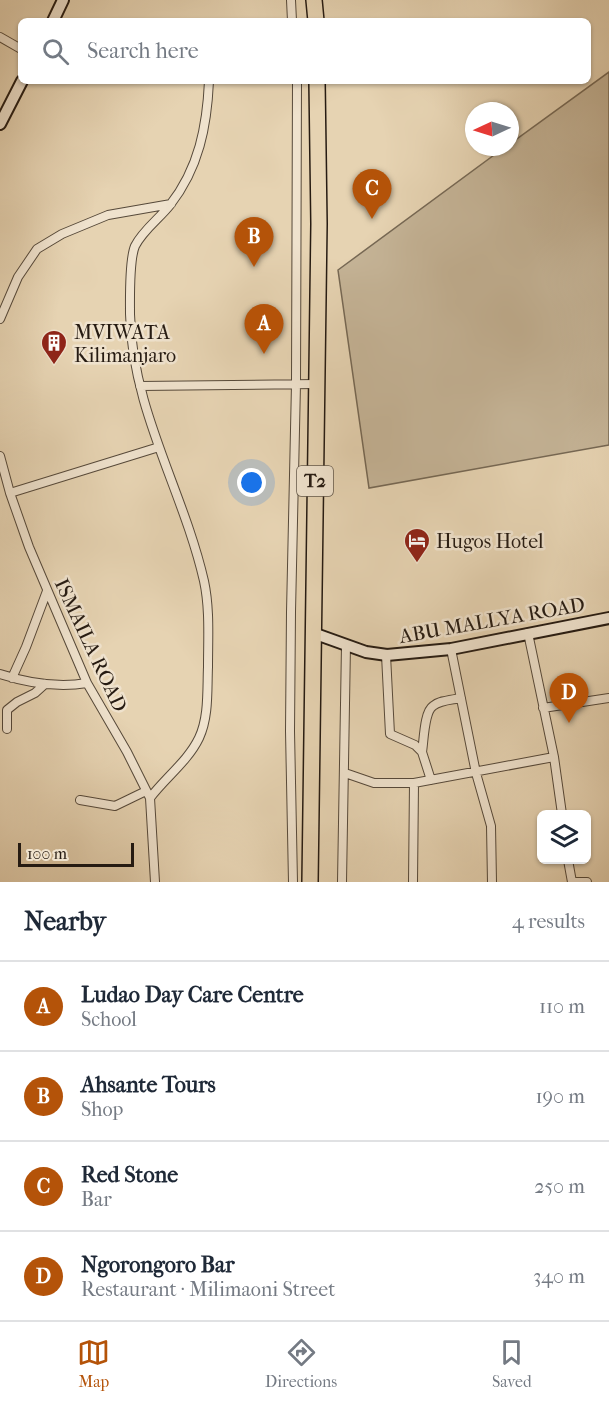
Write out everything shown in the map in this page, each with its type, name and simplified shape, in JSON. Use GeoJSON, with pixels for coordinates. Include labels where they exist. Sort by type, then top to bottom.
{"type":"FeatureCollection","features":[{"type":"Feature","properties":{"kind":"highway"},"geometry":{"type":"LineString","coordinates":[[314,0],[316,18]]}},
{"type":"Feature","properties":{"kind":"highway","name":"T2"},"geometry":{"type":"LineString","coordinates":[[309,882],[319,224],[317,84]]}},
{"type":"Feature","properties":{"kind":"main road"},"geometry":{"type":"LineString","coordinates":[[56,18],[63,0]]}},
{"type":"Feature","properties":{"kind":"main road"},"geometry":{"type":"LineString","coordinates":[[0,124],[20,84]]}},
{"type":"Feature","properties":{"kind":"main road","name":"ABU MALLYA ROAD"},"geometry":{"type":"LineString","coordinates":[[313,633],[366,652],[386,655],[451,648],[609,618]]}},
{"type":"Feature","properties":{"kind":"street"},"geometry":{"type":"LineString","coordinates":[[291,0],[292,18]]}},
{"type":"Feature","properties":{"kind":"street"},"geometry":{"type":"LineString","coordinates":[[0,37],[18,46]]}},
{"type":"Feature","properties":{"kind":"street"},"geometry":{"type":"LineString","coordinates":[[80,800],[115,806],[148,795],[190,753],[205,722],[208,621],[204,582],[146,411],[135,362],[130,317],[131,276],[135,247],[145,232],[171,204],[190,173],[201,146],[208,106],[209,84]]}},
{"type":"Feature","properties":{"kind":"street"},"geometry":{"type":"LineString","coordinates":[[293,882],[290,636],[296,384],[297,84]]}},
{"type":"Feature","properties":{"kind":"street"},"geometry":{"type":"LineString","coordinates":[[0,319],[18,277],[37,249],[62,234],[108,215],[171,204]]}},
{"type":"Feature","properties":{"kind":"street"},"geometry":{"type":"LineString","coordinates":[[140,386],[316,384]]}},
{"type":"Feature","properties":{"kind":"street"},"geometry":{"type":"LineString","coordinates":[[10,493],[159,447]]}},
{"type":"Feature","properties":{"kind":"street","name":"ISMAILA ROAD"},"geometry":{"type":"LineString","coordinates":[[0,456],[28,547],[87,683],[127,752],[148,795],[155,882]]}},
{"type":"Feature","properties":{"kind":"street"},"geometry":{"type":"LineString","coordinates":[[12,678],[47,591]]}},
{"type":"Feature","properties":{"kind":"street"},"geometry":{"type":"LineString","coordinates":[[528,633],[554,757],[561,810]]}},
{"type":"Feature","properties":{"kind":"street"},"geometry":{"type":"LineString","coordinates":[[342,882],[346,645]]}},
{"type":"Feature","properties":{"kind":"street"},"geometry":{"type":"LineString","coordinates":[[451,648],[476,773],[491,826],[492,882]]}},
{"type":"Feature","properties":{"kind":"street"},"geometry":{"type":"LineString","coordinates":[[386,655],[390,734],[415,745],[423,752]]}},
{"type":"Feature","properties":{"kind":"street"},"geometry":{"type":"LineString","coordinates":[[0,674],[64,686],[87,683]]}},
{"type":"Feature","properties":{"kind":"street"},"geometry":{"type":"LineString","coordinates":[[7,729],[7,710],[45,684]]}},
{"type":"Feature","properties":{"kind":"street"},"geometry":{"type":"LineString","coordinates":[[431,780],[423,752],[426,716],[429,709],[439,703],[461,698]]}},
{"type":"Feature","properties":{"kind":"street"},"geometry":{"type":"LineString","coordinates":[[543,708],[609,698]]}},
{"type":"Feature","properties":{"kind":"street"},"geometry":{"type":"LineString","coordinates":[[345,773],[374,783],[414,783],[554,757]]}},
{"type":"Feature","properties":{"kind":"street"},"geometry":{"type":"LineString","coordinates":[[413,882],[414,783]]}},
{"type":"Feature","properties":{"kind":"street"},"geometry":{"type":"LineString","coordinates":[[569,864],[572,882],[587,882]]}},
{"type":"Feature","properties":{"kind":"shaded area"},"geometry":{"type":"Polygon","coordinates":[[[609,72],[609,445],[369,488],[338,270],[493,156],[519,156],[519,137],[609,72]]]}},
{"type":"Feature","properties":{"kind":"place","name":"Red Stone"},"geometry":{"type":"Point","coordinates":[372,219]}},
{"type":"Feature","properties":{"kind":"place","name":"Ahsante Tours"},"geometry":{"type":"Point","coordinates":[254,267]}},
{"type":"Feature","properties":{"kind":"place","name":"Ludao Day Care Centre"},"geometry":{"type":"Point","coordinates":[264,354]}},
{"type":"Feature","properties":{"kind":"place","name":"MVIWATA Kilimanjaro"},"geometry":{"type":"Point","coordinates":[54,366]}},
{"type":"Feature","properties":{"kind":"place","name":"Hugos Hotel"},"geometry":{"type":"Point","coordinates":[417,564]}},
{"type":"Feature","properties":{"kind":"place","name":"Ngorongoro Bar"},"geometry":{"type":"Point","coordinates":[569,723]}}]}
